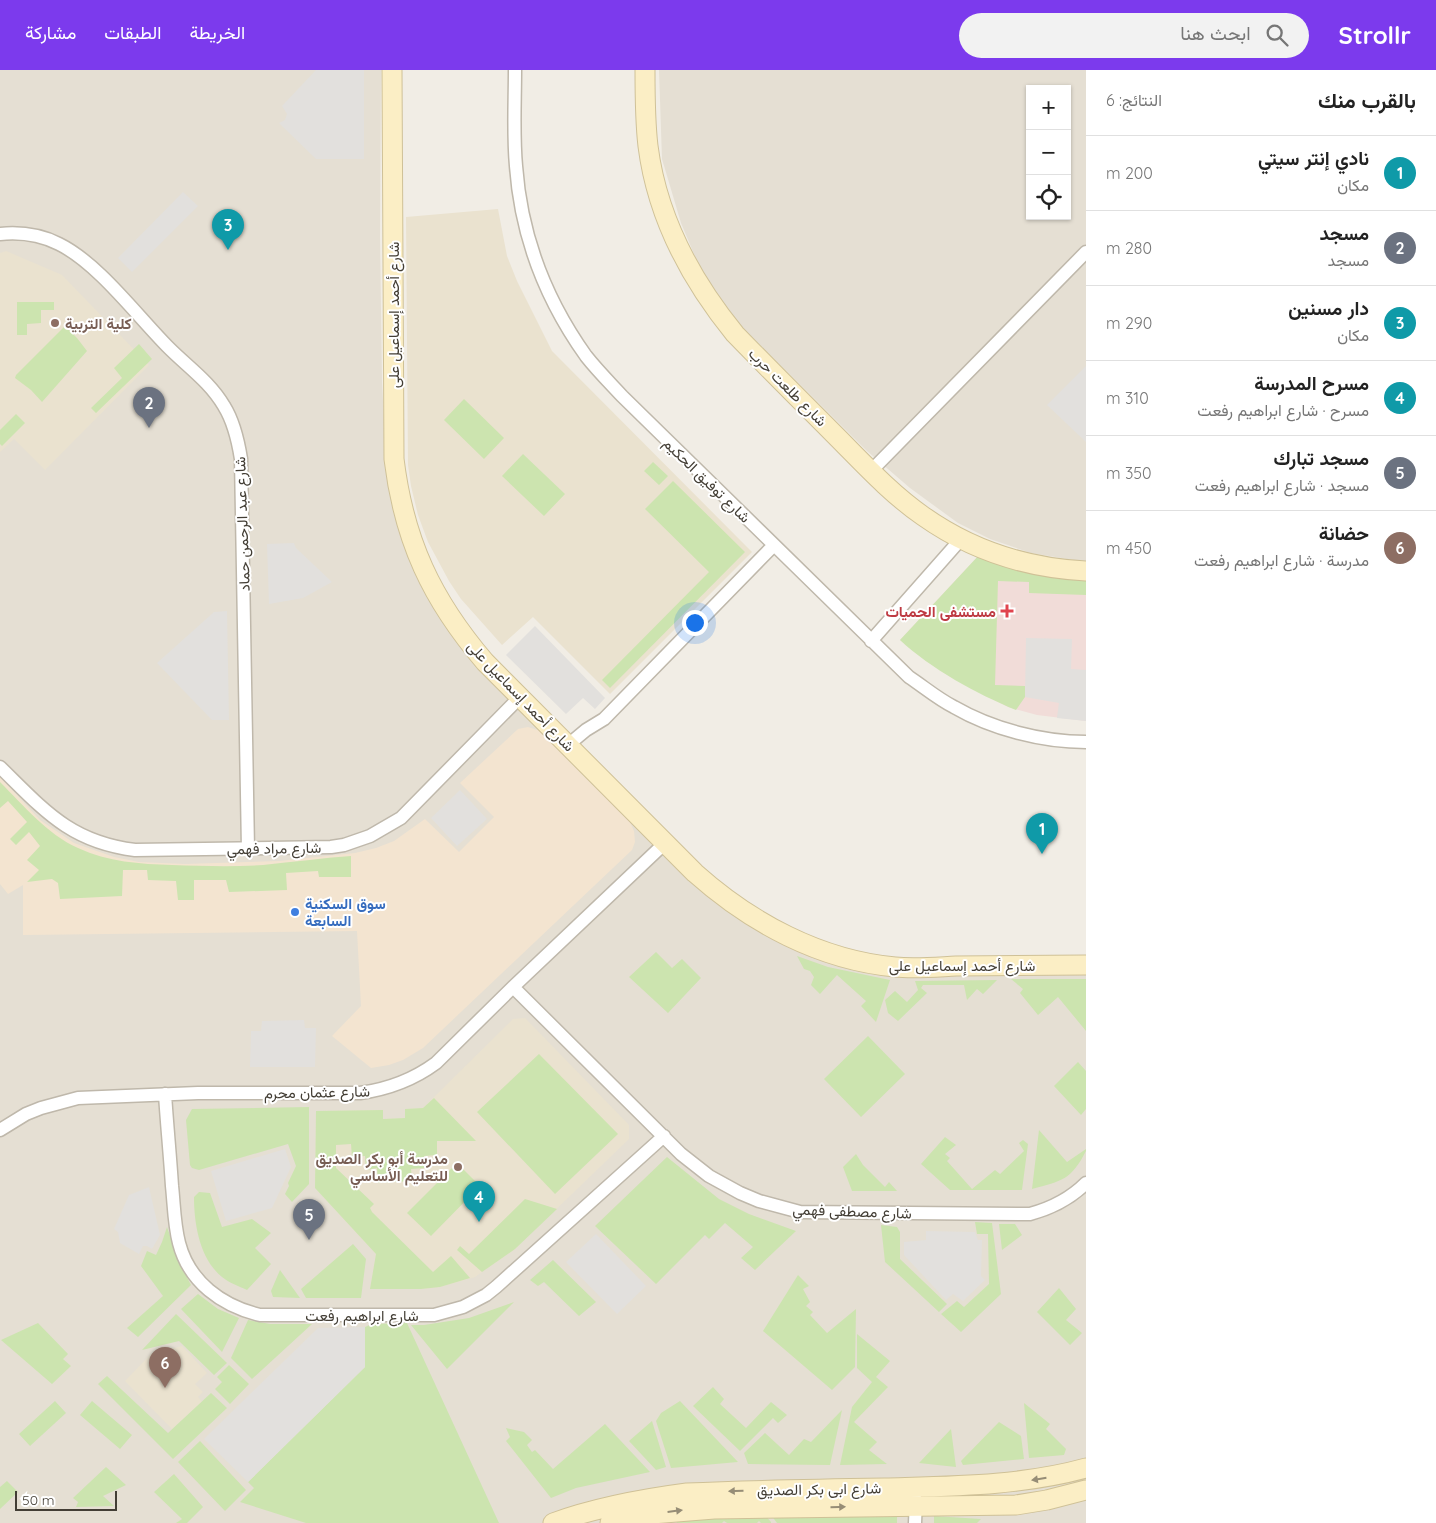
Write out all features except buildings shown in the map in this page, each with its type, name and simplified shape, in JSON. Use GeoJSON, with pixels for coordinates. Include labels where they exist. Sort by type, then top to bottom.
{"type":"FeatureCollection","features":[{"type":"Feature","properties":{"kind":"street","name":"شارع أحمد إسماعيل على"},"geometry":{"type":"LineString","coordinates":[[392,70],[394,459],[401,505],[415,550],[424,572],[451,620],[485,662],[665,843],[712,888],[750,916],[791,938],[843,956],[896,967],[1086,965]]}},
{"type":"Feature","properties":{"kind":"street","name":"شارع توفيق الحكيم"},"geometry":{"type":"LineString","coordinates":[[515,70],[516,166],[522,217],[537,267],[559,314],[587,358],[622,396],[909,677],[954,708],[990,724],[1047,739],[1086,742]]}},
{"type":"Feature","properties":{"kind":"street","name":"شارع طلعت حرب"},"geometry":{"type":"LineString","coordinates":[[644,70],[647,132],[654,178],[672,234],[699,287],[735,334],[871,470],[923,516],[961,539],[1003,556],[1047,567],[1086,571]]}},
{"type":"Feature","properties":{"kind":"street","name":"شارع عبد الرحمن حماد"},"geometry":{"type":"LineString","coordinates":[[0,234],[38,236],[58,243],[88,264],[169,348],[210,385],[232,419],[241,459],[248,849]]}},
{"type":"Feature","properties":{"kind":"street"},"geometry":{"type":"LineString","coordinates":[[871,470],[1086,252]]}},
{"type":"Feature","properties":{"kind":"street"},"geometry":{"type":"LineString","coordinates":[[872,641],[961,539]]}},
{"type":"Feature","properties":{"kind":"street"},"geometry":{"type":"LineString","coordinates":[[568,745],[586,730],[604,719],[774,545]]}},
{"type":"Feature","properties":{"kind":"street","name":"شارع مراد فهمي"},"geometry":{"type":"LineString","coordinates":[[0,767],[63,826],[90,840],[120,848],[135,850],[331,847],[358,841],[381,831],[401,818],[520,697]]}},
{"type":"Feature","properties":{"kind":"street","name":"شارع عثمان محرم"},"geometry":{"type":"LineString","coordinates":[[0,1130],[26,1114],[59,1102],[97,1096],[360,1093],[390,1088],[414,1078],[436,1063],[665,843]]}},
{"type":"Feature","properties":{"kind":"street","name":"شارع مصطفى فهمي"},"geometry":{"type":"LineString","coordinates":[[513,987],[694,1165],[724,1185],[760,1201],[800,1212],[1030,1214],[1057,1205],[1073,1195],[1086,1183]]}},
{"type":"Feature","properties":{"kind":"street","name":"شارع ابراهيم رفعت"},"geometry":{"type":"LineString","coordinates":[[165,1094],[176,1232],[184,1256],[196,1278],[218,1298],[245,1311],[260,1315],[434,1315],[462,1307],[486,1295],[496,1287],[664,1136]]}},
{"type":"Feature","properties":{"kind":"street","name":"شارع ابى بكر الصديق"},"geometry":{"type":"LineString","coordinates":[[554,1523],[599,1508],[687,1493],[916,1487],[1018,1482],[1086,1468]]}},
{"type":"Feature","properties":{"kind":"street"},"geometry":{"type":"LineString","coordinates":[[915,1515],[916,1487]]}},
{"type":"Feature","properties":{"kind":"street","name":"شارع ابى بكر الصديق"},"geometry":{"type":"LineString","coordinates":[[610,1523],[652,1514],[714,1508],[915,1515],[1016,1505],[1048,1500],[1086,1490]]}},
{"type":"Feature","properties":{"kind":"shaded area"},"geometry":{"type":"Polygon","coordinates":[[[0,70],[381,70],[380,237],[382,382],[386,455],[442,612],[749,922],[901,974],[1086,975],[1086,1523],[0,1523],[0,70]]]}},
{"type":"Feature","properties":{"kind":"shaded area"},"geometry":{"type":"Polygon","coordinates":[[[316,70],[364,70],[364,159],[316,159],[279,123],[285,120],[287,114],[282,106],[316,70]]]}},
{"type":"Feature","properties":{"kind":"shaded area"},"geometry":{"type":"Polygon","coordinates":[[[659,70],[1086,70],[1086,562],[1031,553],[990,539],[958,523],[910,488],[867,451],[736,321],[702,273],[681,223],[662,159],[659,70]]]}},
{"type":"Feature","properties":{"kind":"shaded area"},"geometry":{"type":"Polygon","coordinates":[[[183,192],[198,206],[132,272],[118,258],[183,192]]]}},
{"type":"Feature","properties":{"kind":"shaded area"},"geometry":{"type":"Polygon","coordinates":[[[498,209],[507,256],[517,281],[552,351],[752,552],[610,694],[533,617],[502,645],[461,599],[449,581],[428,542],[418,515],[411,486],[408,465],[406,217],[498,209]]]}},
{"type":"Feature","properties":{"kind":"shaded area","name":"كلية التربية"},"geometry":{"type":"Polygon","coordinates":[[[6,251],[62,275],[149,365],[45,470],[14,439],[0,452],[0,253],[6,251]]]}},
{"type":"Feature","properties":{"kind":"shaded area"},"geometry":{"type":"Polygon","coordinates":[[[1086,366],[1086,442],[1047,405],[1086,366]]]}},
{"type":"Feature","properties":{"kind":"shaded area"},"geometry":{"type":"Polygon","coordinates":[[[294,543],[296,548],[332,582],[303,598],[269,604],[267,544],[294,543]]]}},
{"type":"Feature","properties":{"kind":"shaded area","name":"مستشفى الحميات"},"geometry":{"type":"Polygon","coordinates":[[[980,554],[1018,569],[1051,577],[1086,581],[1086,721],[1037,715],[1008,707],[949,676],[900,640],[980,554]]]}},
{"type":"Feature","properties":{"kind":"shaded area"},"geometry":{"type":"Polygon","coordinates":[[[227,611],[229,720],[212,720],[157,663],[214,612],[227,611]]]}},
{"type":"Feature","properties":{"kind":"shaded area"},"geometry":{"type":"Polygon","coordinates":[[[535,626],[605,698],[595,709],[583,698],[566,714],[506,655],[535,626]]]}},
{"type":"Feature","properties":{"kind":"shaded area"},"geometry":{"type":"Polygon","coordinates":[[[1026,638],[1072,639],[1071,669],[1086,670],[1086,721],[1057,718],[1059,703],[1025,697],[1026,638]]]}},
{"type":"Feature","properties":{"kind":"shaded area","name":"سوق السكنية السابعة"},"geometry":{"type":"Polygon","coordinates":[[[528,727],[541,731],[630,822],[634,831],[635,842],[632,850],[423,1048],[403,1060],[389,1065],[371,1068],[332,1036],[361,1006],[357,931],[23,935],[23,885],[8,894],[0,884],[0,777],[40,820],[74,843],[114,857],[139,862],[185,864],[279,861],[355,853],[394,841],[425,819],[459,852],[494,817],[460,783],[518,729],[528,727]]]}},
{"type":"Feature","properties":{"kind":"shaded area"},"geometry":{"type":"Polygon","coordinates":[[[460,790],[487,819],[457,846],[431,818],[460,790]]]}},
{"type":"Feature","properties":{"kind":"shaded area","name":"مدرسة أبو بكر الصديق للتعليم الأساسي"},"geometry":{"type":"Polygon","coordinates":[[[525,1018],[629,1125],[629,1139],[515,1249],[475,1277],[440,1287],[370,1289],[376,1254],[315,1188],[316,1111],[383,1110],[383,1119],[405,1118],[405,1109],[423,1108],[513,1019],[525,1018]]]}},
{"type":"Feature","properties":{"kind":"shaded area"},"geometry":{"type":"Polygon","coordinates":[[[304,1020],[305,1028],[316,1028],[315,1067],[250,1067],[251,1031],[261,1031],[262,1021],[304,1020]]]}},
{"type":"Feature","properties":{"kind":"shaded area"},"geometry":{"type":"Polygon","coordinates":[[[285,1149],[291,1167],[272,1208],[226,1221],[211,1171],[285,1149]]]}},
{"type":"Feature","properties":{"kind":"shaded area"},"geometry":{"type":"Polygon","coordinates":[[[149,1187],[160,1235],[152,1249],[143,1246],[139,1254],[120,1243],[118,1232],[114,1229],[129,1195],[149,1187]]]}},
{"type":"Feature","properties":{"kind":"shaded area"},"geometry":{"type":"Polygon","coordinates":[[[926,1231],[975,1232],[978,1240],[982,1240],[981,1276],[985,1280],[963,1301],[953,1294],[946,1300],[904,1255],[904,1242],[926,1240],[926,1231]]]}},
{"type":"Feature","properties":{"kind":"shaded area"},"geometry":{"type":"Polygon","coordinates":[[[596,1234],[646,1286],[617,1314],[566,1262],[596,1234]]]}},
{"type":"Feature","properties":{"kind":"shaded area"},"geometry":{"type":"Polygon","coordinates":[[[365,1327],[365,1367],[248,1482],[204,1439],[318,1328],[365,1327]]]}},
{"type":"Feature","properties":{"kind":"shaded area"},"geometry":{"type":"Polygon","coordinates":[[[182,1346],[207,1373],[195,1384],[203,1392],[198,1397],[202,1402],[172,1429],[125,1381],[151,1354],[182,1346]]]}},
{"type":"Feature","properties":{"kind":"green space"},"geometry":{"type":"Polygon","coordinates":[[[17,302],[54,302],[54,310],[41,310],[41,323],[27,324],[27,335],[17,335],[17,302]]]}},
{"type":"Feature","properties":{"kind":"green space"},"geometry":{"type":"Polygon","coordinates":[[[65,326],[87,351],[42,402],[31,390],[15,378],[65,326]]]}},
{"type":"Feature","properties":{"kind":"green space"},"geometry":{"type":"Polygon","coordinates":[[[139,344],[152,359],[96,413],[91,408],[122,378],[114,368],[139,344]]]}},
{"type":"Feature","properties":{"kind":"green space"},"geometry":{"type":"Polygon","coordinates":[[[464,399],[504,438],[484,459],[444,420],[464,399]]]}},
{"type":"Feature","properties":{"kind":"green space"},"geometry":{"type":"Polygon","coordinates":[[[16,414],[25,423],[2,446],[0,444],[0,430],[16,414]]]}},
{"type":"Feature","properties":{"kind":"green space"},"geometry":{"type":"Polygon","coordinates":[[[523,454],[565,494],[544,516],[502,476],[523,454]]]}},
{"type":"Feature","properties":{"kind":"green space"},"geometry":{"type":"Polygon","coordinates":[[[653,462],[668,476],[659,485],[644,471],[653,462]]]}},
{"type":"Feature","properties":{"kind":"green space"},"geometry":{"type":"Polygon","coordinates":[[[673,481],[745,552],[610,688],[602,680],[709,572],[645,509],[673,481]]]}},
{"type":"Feature","properties":{"kind":"green space"},"geometry":{"type":"Polygon","coordinates":[[[980,554],[1018,569],[1051,577],[1086,581],[1086,595],[1029,593],[1029,582],[998,581],[995,685],[1025,686],[1025,697],[1016,710],[940,671],[900,640],[980,554]]]}},
{"type":"Feature","properties":{"kind":"green space"},"geometry":{"type":"Polygon","coordinates":[[[0,782],[36,819],[56,835],[89,853],[148,864],[195,866],[263,865],[351,856],[351,877],[319,877],[318,871],[286,873],[287,890],[229,892],[226,880],[194,880],[194,900],[178,900],[176,881],[148,880],[147,870],[123,870],[122,896],[60,899],[58,883],[52,879],[27,882],[39,870],[27,860],[40,846],[29,832],[16,845],[10,839],[27,822],[8,801],[0,808],[0,782]]]}},
{"type":"Feature","properties":{"kind":"green space"},"geometry":{"type":"Polygon","coordinates":[[[656,952],[672,968],[682,959],[701,978],[668,1013],[629,977],[656,952]]]}},
{"type":"Feature","properties":{"kind":"green space"},"geometry":{"type":"Polygon","coordinates":[[[797,956],[828,967],[890,980],[876,1022],[861,1006],[866,1001],[837,975],[820,994],[811,985],[814,977],[810,971],[804,969],[797,956]]]}},
{"type":"Feature","properties":{"kind":"green space"},"geometry":{"type":"Polygon","coordinates":[[[1011,979],[1086,979],[1086,1031],[1058,997],[1038,1015],[1020,993],[1023,989],[1011,979]]]}},
{"type":"Feature","properties":{"kind":"green space"},"geometry":{"type":"Polygon","coordinates":[[[997,980],[983,994],[977,989],[967,1000],[964,985],[923,985],[921,988],[927,993],[898,1021],[888,1013],[885,1000],[895,991],[907,1002],[918,990],[915,981],[997,980]]]}},
{"type":"Feature","properties":{"kind":"green space"},"geometry":{"type":"Polygon","coordinates":[[[868,1036],[905,1074],[861,1117],[824,1079],[868,1036]]]}},
{"type":"Feature","properties":{"kind":"green space"},"geometry":{"type":"Polygon","coordinates":[[[539,1054],[618,1134],[555,1194],[477,1112],[539,1054]]]}},
{"type":"Feature","properties":{"kind":"green space"},"geometry":{"type":"Polygon","coordinates":[[[1078,1062],[1086,1071],[1086,1109],[1081,1115],[1054,1086],[1078,1062]]]}},
{"type":"Feature","properties":{"kind":"green space"},"geometry":{"type":"Polygon","coordinates":[[[434,1098],[476,1141],[437,1141],[437,1155],[424,1156],[424,1168],[411,1169],[412,1181],[378,1183],[377,1168],[366,1170],[365,1156],[352,1157],[351,1144],[336,1145],[336,1168],[374,1204],[370,1208],[372,1212],[433,1272],[451,1256],[470,1278],[440,1287],[370,1289],[376,1254],[315,1188],[316,1111],[383,1110],[383,1119],[405,1118],[405,1109],[423,1108],[434,1098]]]}},
{"type":"Feature","properties":{"kind":"green space"},"geometry":{"type":"Polygon","coordinates":[[[309,1107],[309,1184],[292,1202],[285,1194],[296,1166],[288,1144],[199,1170],[192,1168],[190,1165],[186,1120],[192,1109],[309,1107]]]}},
{"type":"Feature","properties":{"kind":"green space"},"geometry":{"type":"Polygon","coordinates":[[[1039,1130],[1067,1162],[1086,1149],[1086,1151],[1081,1161],[1065,1178],[1032,1189],[1039,1130]]]}},
{"type":"Feature","properties":{"kind":"green space"},"geometry":{"type":"Polygon","coordinates":[[[945,1137],[956,1145],[945,1154],[950,1158],[947,1161],[972,1189],[995,1170],[1000,1174],[1024,1151],[1019,1143],[1023,1140],[1028,1144],[1022,1190],[950,1190],[921,1164],[945,1137]]]}},
{"type":"Feature","properties":{"kind":"green space"},"geometry":{"type":"Polygon","coordinates":[[[856,1154],[863,1165],[885,1187],[889,1182],[897,1191],[852,1191],[843,1167],[856,1154]]]}},
{"type":"Feature","properties":{"kind":"green space"},"geometry":{"type":"Polygon","coordinates":[[[667,1157],[719,1199],[749,1214],[796,1231],[755,1270],[741,1258],[753,1247],[725,1223],[709,1239],[705,1235],[656,1284],[595,1226],[667,1157]]]}},
{"type":"Feature","properties":{"kind":"green space"},"geometry":{"type":"Polygon","coordinates":[[[457,1163],[480,1186],[431,1236],[407,1213],[457,1163]]]}},
{"type":"Feature","properties":{"kind":"green space"},"geometry":{"type":"Polygon","coordinates":[[[199,1192],[210,1193],[222,1227],[252,1219],[271,1233],[255,1248],[271,1264],[247,1290],[231,1283],[214,1270],[203,1251],[197,1230],[194,1208],[194,1197],[199,1192]]]}},
{"type":"Feature","properties":{"kind":"green space"},"geometry":{"type":"Polygon","coordinates":[[[525,1199],[557,1209],[515,1249],[482,1272],[457,1250],[460,1246],[469,1254],[525,1199]]]}},
{"type":"Feature","properties":{"kind":"green space"},"geometry":{"type":"Polygon","coordinates":[[[975,1222],[992,1223],[1001,1294],[961,1332],[941,1314],[957,1301],[964,1307],[989,1284],[988,1234],[977,1234],[975,1222]]]}},
{"type":"Feature","properties":{"kind":"green space"},"geometry":{"type":"Polygon","coordinates":[[[999,1224],[1015,1224],[1022,1235],[1002,1250],[999,1224]]]}},
{"type":"Feature","properties":{"kind":"green space"},"geometry":{"type":"Polygon","coordinates":[[[881,1225],[897,1227],[900,1232],[900,1259],[947,1304],[939,1312],[885,1262],[881,1225]]]}},
{"type":"Feature","properties":{"kind":"green space"},"geometry":{"type":"Polygon","coordinates":[[[167,1227],[180,1264],[191,1285],[138,1337],[127,1328],[163,1296],[141,1266],[147,1251],[156,1255],[167,1227]]]}},
{"type":"Feature","properties":{"kind":"green space"},"geometry":{"type":"Polygon","coordinates":[[[353,1244],[366,1259],[361,1298],[306,1298],[301,1289],[353,1244]]]}},
{"type":"Feature","properties":{"kind":"green space"},"geometry":{"type":"Polygon","coordinates":[[[553,1260],[596,1302],[579,1316],[544,1282],[538,1286],[530,1280],[553,1260]]]}},
{"type":"Feature","properties":{"kind":"green space"},"geometry":{"type":"Polygon","coordinates":[[[280,1270],[300,1298],[273,1297],[271,1291],[280,1270]]]}},
{"type":"Feature","properties":{"kind":"green space"},"geometry":{"type":"Polygon","coordinates":[[[798,1275],[809,1286],[803,1289],[810,1302],[806,1306],[813,1312],[810,1315],[827,1333],[856,1309],[855,1367],[832,1390],[763,1331],[798,1275]]]}},
{"type":"Feature","properties":{"kind":"green space"},"geometry":{"type":"Polygon","coordinates":[[[1059,1288],[1076,1309],[1066,1320],[1082,1333],[1070,1345],[1037,1312],[1059,1288]]]}},
{"type":"Feature","properties":{"kind":"green space"},"geometry":{"type":"Polygon","coordinates":[[[198,1294],[218,1309],[239,1318],[222,1352],[181,1309],[198,1294]]]}},
{"type":"Feature","properties":{"kind":"green space"},"geometry":{"type":"Polygon","coordinates":[[[514,1302],[447,1369],[411,1325],[424,1325],[469,1318],[514,1302]]]}},
{"type":"Feature","properties":{"kind":"green space"},"geometry":{"type":"Polygon","coordinates":[[[176,1314],[227,1363],[214,1375],[179,1341],[142,1350],[176,1314]]]}},
{"type":"Feature","properties":{"kind":"green space"},"geometry":{"type":"Polygon","coordinates":[[[248,1320],[270,1324],[312,1324],[252,1379],[231,1358],[248,1320]]]}},
{"type":"Feature","properties":{"kind":"green space"},"geometry":{"type":"Polygon","coordinates":[[[38,1323],[68,1354],[63,1359],[71,1366],[52,1384],[1,1340],[38,1323]]]}},
{"type":"Feature","properties":{"kind":"green space"},"geometry":{"type":"Polygon","coordinates":[[[407,1323],[499,1523],[306,1523],[240,1502],[254,1488],[248,1482],[365,1367],[365,1327],[372,1324],[407,1323]]]}},
{"type":"Feature","properties":{"kind":"green space"},"geometry":{"type":"Polygon","coordinates":[[[857,1334],[890,1361],[876,1377],[888,1387],[854,1422],[877,1442],[869,1450],[887,1464],[840,1465],[852,1407],[872,1382],[857,1368],[857,1334]]]}},
{"type":"Feature","properties":{"kind":"green space"},"geometry":{"type":"Polygon","coordinates":[[[229,1365],[249,1384],[230,1404],[215,1389],[222,1382],[217,1377],[229,1365]]]}},
{"type":"Feature","properties":{"kind":"green space"},"geometry":{"type":"Polygon","coordinates":[[[107,1376],[168,1433],[211,1393],[227,1408],[173,1459],[98,1384],[107,1376]]]}},
{"type":"Feature","properties":{"kind":"green space"},"geometry":{"type":"Polygon","coordinates":[[[713,1387],[724,1399],[720,1404],[746,1428],[771,1402],[787,1415],[778,1423],[773,1418],[740,1451],[693,1406],[713,1387]]]}},
{"type":"Feature","properties":{"kind":"green space"},"geometry":{"type":"Polygon","coordinates":[[[55,1401],[66,1413],[30,1446],[19,1434],[55,1401]]]}},
{"type":"Feature","properties":{"kind":"green space"},"geometry":{"type":"Polygon","coordinates":[[[92,1401],[132,1435],[120,1449],[80,1415],[92,1401]]]}},
{"type":"Feature","properties":{"kind":"green space"},"geometry":{"type":"Polygon","coordinates":[[[680,1401],[738,1462],[671,1468],[656,1421],[661,1413],[680,1401]]]}},
{"type":"Feature","properties":{"kind":"green space"},"geometry":{"type":"Polygon","coordinates":[[[1024,1403],[1050,1424],[1046,1429],[1066,1449],[1064,1455],[1029,1458],[1024,1403]]]}},
{"type":"Feature","properties":{"kind":"green space"},"geometry":{"type":"Polygon","coordinates":[[[842,1410],[830,1465],[748,1464],[744,1453],[765,1433],[789,1455],[804,1439],[811,1442],[842,1410]]]}},
{"type":"Feature","properties":{"kind":"green space"},"geometry":{"type":"Polygon","coordinates":[[[652,1421],[666,1467],[656,1470],[629,1441],[652,1421]]]}},
{"type":"Feature","properties":{"kind":"green space"},"geometry":{"type":"Polygon","coordinates":[[[999,1422],[1021,1436],[1024,1459],[963,1465],[961,1461],[999,1422]]]}},
{"type":"Feature","properties":{"kind":"green space"},"geometry":{"type":"Polygon","coordinates":[[[605,1424],[650,1472],[576,1488],[551,1498],[506,1441],[510,1437],[506,1428],[524,1432],[532,1440],[527,1445],[532,1452],[535,1450],[553,1469],[605,1424]]]}},
{"type":"Feature","properties":{"kind":"green space"},"geometry":{"type":"Polygon","coordinates":[[[951,1429],[956,1467],[919,1463],[951,1429]]]}},
{"type":"Feature","properties":{"kind":"green space"},"geometry":{"type":"Polygon","coordinates":[[[200,1441],[246,1490],[225,1511],[178,1462],[200,1441]]]}},
{"type":"Feature","properties":{"kind":"green space"},"geometry":{"type":"Polygon","coordinates":[[[106,1467],[126,1485],[103,1496],[114,1506],[76,1507],[78,1502],[73,1498],[106,1467]]]}},
{"type":"Feature","properties":{"kind":"green space"},"geometry":{"type":"Polygon","coordinates":[[[174,1474],[203,1507],[187,1523],[176,1523],[182,1519],[154,1492],[174,1474]]]}},
{"type":"Feature","properties":{"kind":"green space"},"geometry":{"type":"Polygon","coordinates":[[[7,1481],[18,1492],[0,1509],[0,1487],[7,1481]]]}},
{"type":"Feature","properties":{"kind":"green space"},"geometry":{"type":"Polygon","coordinates":[[[764,1514],[771,1523],[761,1523],[759,1521],[757,1523],[727,1523],[724,1521],[722,1523],[677,1523],[676,1521],[764,1514]]]}},
{"type":"Feature","properties":{"kind":"green space"},"geometry":{"type":"Polygon","coordinates":[[[771,1515],[897,1517],[897,1523],[777,1523],[771,1515]]]}},
{"type":"Feature","properties":{"kind":"green space"},"geometry":{"type":"Polygon","coordinates":[[[934,1516],[981,1519],[977,1523],[934,1523],[934,1516]]]}},
{"type":"Feature","properties":{"kind":"place","name":"دار مسنين"},"geometry":{"type":"Point","coordinates":[228,250]}},
{"type":"Feature","properties":{"kind":"place","name":"كلية التربية"},"geometry":{"type":"Point","coordinates":[55,323]}},
{"type":"Feature","properties":{"kind":"place","name":"مسجد"},"geometry":{"type":"Point","coordinates":[149,428]}},
{"type":"Feature","properties":{"kind":"place","name":"مستشفى الحميات"},"geometry":{"type":"Point","coordinates":[1007,611]}},
{"type":"Feature","properties":{"kind":"place","name":"نادي إنتر سيتي"},"geometry":{"type":"Point","coordinates":[1042,854]}},
{"type":"Feature","properties":{"kind":"place","name":"سوق السكنية السابعة"},"geometry":{"type":"Point","coordinates":[295,912]}},
{"type":"Feature","properties":{"kind":"place","name":"مدرسة أبو بكر الصديق للتعليم الأساسي"},"geometry":{"type":"Point","coordinates":[458,1167]}},
{"type":"Feature","properties":{"kind":"place","name":"مسرح المدرسة"},"geometry":{"type":"Point","coordinates":[479,1222]}},
{"type":"Feature","properties":{"kind":"place","name":"مسجد تبارك"},"geometry":{"type":"Point","coordinates":[309,1240]}},
{"type":"Feature","properties":{"kind":"place","name":"حضانة"},"geometry":{"type":"Point","coordinates":[165,1388]}}]}
